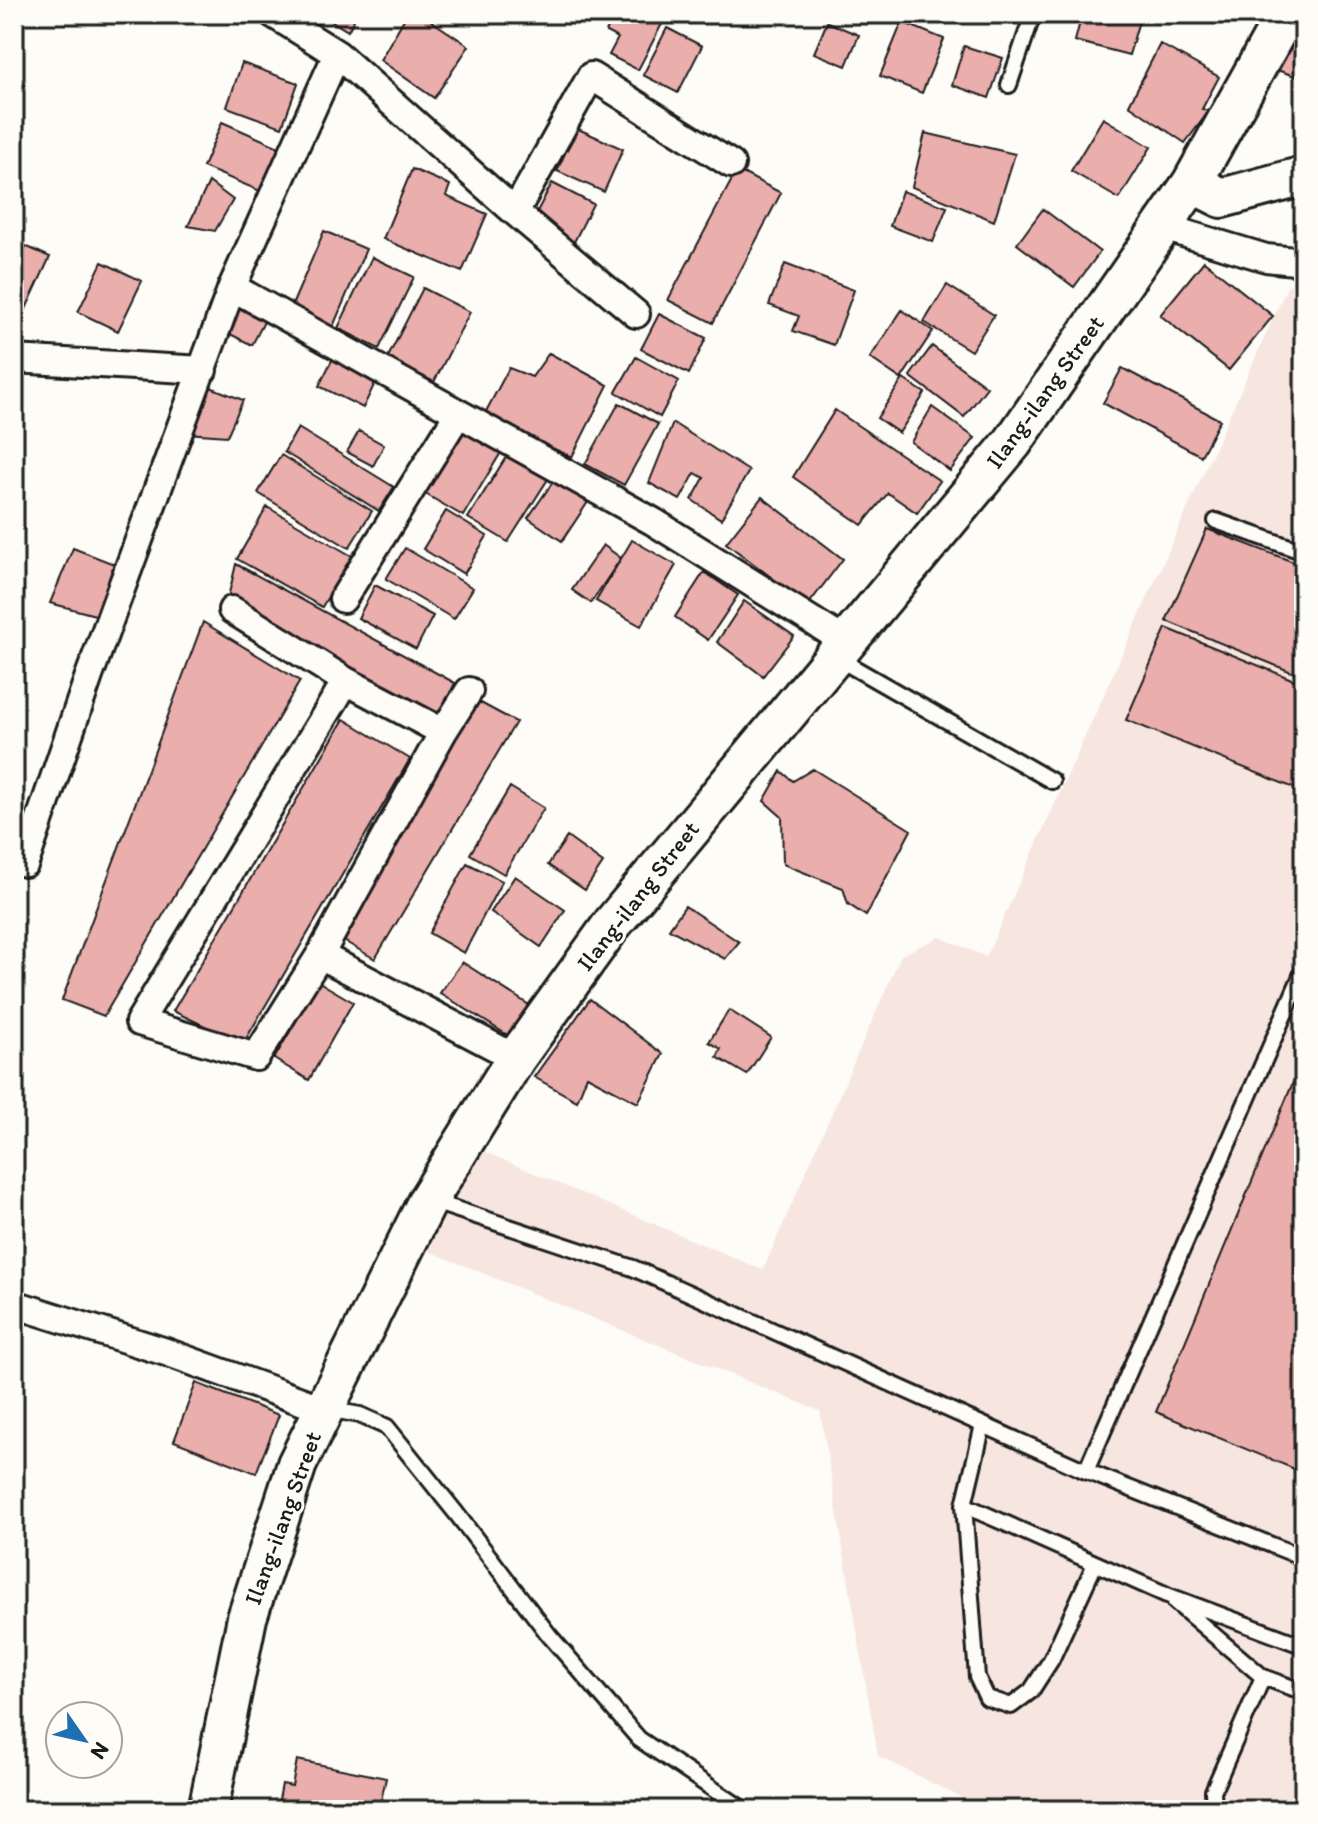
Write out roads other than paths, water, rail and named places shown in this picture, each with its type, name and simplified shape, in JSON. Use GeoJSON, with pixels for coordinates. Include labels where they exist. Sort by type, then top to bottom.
{"type":"FeatureCollection","features":[{"type":"Feature","properties":{"kind":"street"},"geometry":{"type":"LineString","coordinates":[[273,14],[337,54],[515,212],[636,314]]}},
{"type":"Feature","properties":{"kind":"street","name":"Ilang-ilang Street"},"geometry":{"type":"LineString","coordinates":[[208,1810],[247,1618],[297,1464],[428,1200],[516,1058],[613,923],[1013,442],[1192,183],[1286,14]]}},
{"type":"Feature","properties":{"kind":"street"},"geometry":{"type":"LineString","coordinates":[[25,863],[89,676],[232,287],[337,54]]}},
{"type":"Feature","properties":{"kind":"street"},"geometry":{"type":"LineString","coordinates":[[515,212],[591,76],[731,164]]}},
{"type":"Feature","properties":{"kind":"street"},"geometry":{"type":"LineString","coordinates":[[1192,183],[1222,198],[1304,176]]}},
{"type":"Feature","properties":{"kind":"street"},"geometry":{"type":"LineString","coordinates":[[1163,227],[1266,258],[1304,262]]}},
{"type":"Feature","properties":{"kind":"street"},"geometry":{"type":"LineString","coordinates":[[232,287],[654,522],[840,649]]}},
{"type":"Feature","properties":{"kind":"street"},"geometry":{"type":"LineString","coordinates":[[14,359],[203,370]]}},
{"type":"Feature","properties":{"kind":"street"},"geometry":{"type":"LineString","coordinates":[[343,599],[458,414]]}},
{"type":"Feature","properties":{"kind":"street"},"geometry":{"type":"LineString","coordinates":[[232,610],[346,681],[443,732]]}},
{"type":"Feature","properties":{"kind":"street"},"geometry":{"type":"LineString","coordinates":[[346,681],[139,1022],[256,1057],[320,955],[443,732],[469,691]]}},
{"type":"Feature","properties":{"kind":"street"},"geometry":{"type":"LineString","coordinates":[[320,955],[516,1058]]}},
{"type":"Feature","properties":{"kind":"street"},"geometry":{"type":"LineString","coordinates":[[14,1304],[166,1352],[323,1409]]}},
{"type":"Feature","properties":{"kind":"lane"},"geometry":{"type":"LineString","coordinates":[[1009,85],[1033,14]]}},
{"type":"Feature","properties":{"kind":"lane"},"geometry":{"type":"LineString","coordinates":[[1216,521],[1304,552]]}},
{"type":"Feature","properties":{"kind":"lane"},"geometry":{"type":"LineString","coordinates":[[840,649],[1052,781]]}},
{"type":"Feature","properties":{"kind":"lane"},"geometry":{"type":"LineString","coordinates":[[1086,1471],[1304,969]]}},
{"type":"Feature","properties":{"kind":"lane"},"geometry":{"type":"LineString","coordinates":[[428,1200],[633,1268],[1086,1471],[1304,1558]]}},
{"type":"Feature","properties":{"kind":"lane"},"geometry":{"type":"LineString","coordinates":[[323,1409],[360,1415],[387,1427],[549,1635],[639,1739],[744,1810]]}},
{"type":"Feature","properties":{"kind":"lane"},"geometry":{"type":"LineString","coordinates":[[983,1425],[964,1505],[977,1677],[987,1698],[1011,1706],[1031,1691],[1051,1660],[1095,1564]]}},
{"type":"Feature","properties":{"kind":"lane"},"geometry":{"type":"LineString","coordinates":[[964,1505],[1167,1595],[1304,1646]]}},
{"type":"Feature","properties":{"kind":"lane"},"geometry":{"type":"LineString","coordinates":[[1167,1595],[1263,1677],[1304,1692]]}},
{"type":"Feature","properties":{"kind":"lane"},"geometry":{"type":"LineString","coordinates":[[1214,1810],[1213,1791],[1263,1677]]}}]}
